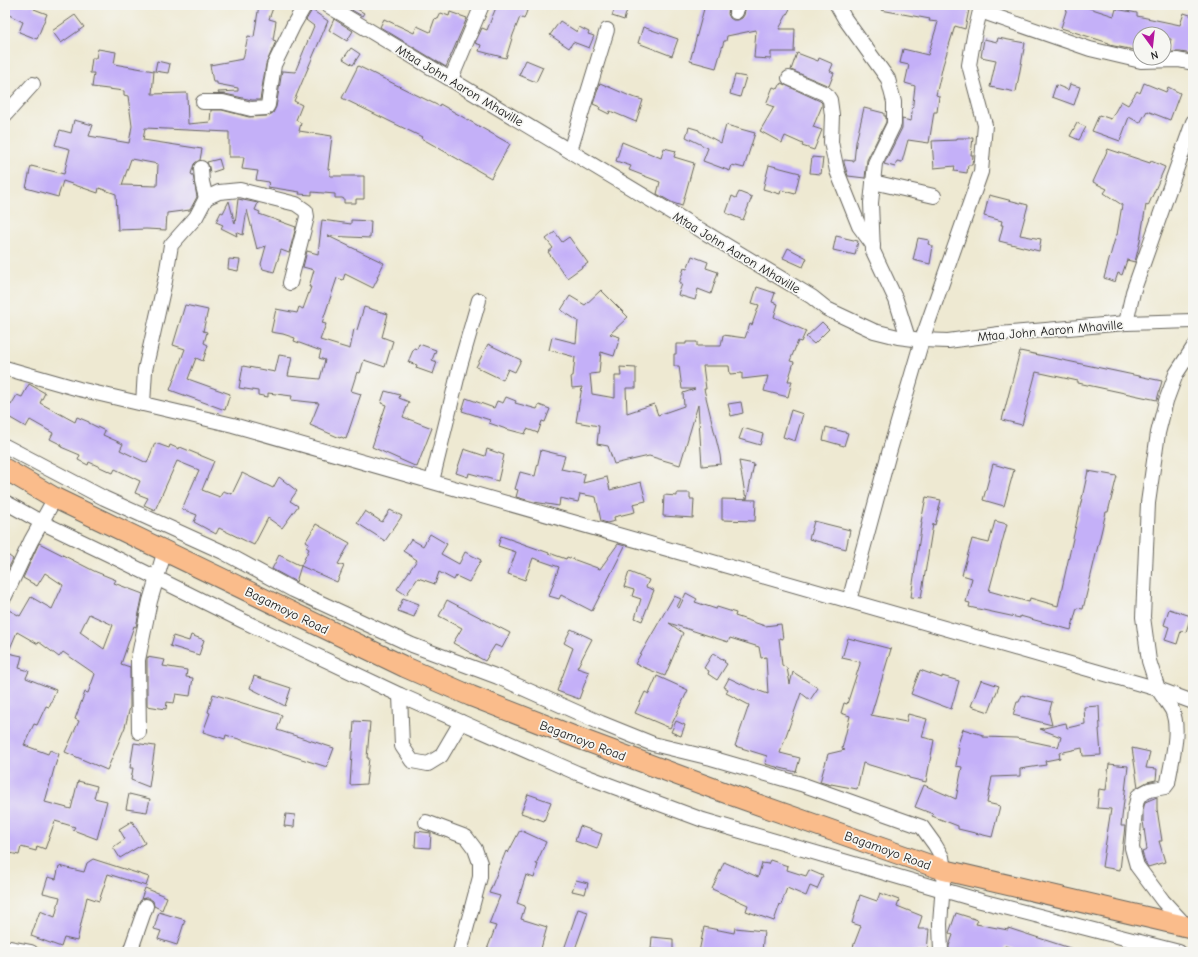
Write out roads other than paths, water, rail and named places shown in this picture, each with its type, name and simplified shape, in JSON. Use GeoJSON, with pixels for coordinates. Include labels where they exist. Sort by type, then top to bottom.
{"type":"FeatureCollection","features":[{"type":"Feature","properties":{"kind":"highway","name":"Bagamoyo Road"},"geometry":{"type":"LineString","coordinates":[[5,469],[54,498],[165,550],[405,667],[471,696],[578,738],[734,796],[944,870],[1190,928]]}},
{"type":"Feature","properties":{"kind":"street"},"geometry":{"type":"LineString","coordinates":[[203,102],[222,102],[251,109],[266,108],[268,105],[274,65],[305,5]]}},
{"type":"Feature","properties":{"kind":"street","name":"Mtaa John Aaron Mhaville"},"geometry":{"type":"LineString","coordinates":[[327,5],[812,297],[827,309],[874,331],[898,337],[948,341],[999,334],[1126,323],[1193,320]]}},
{"type":"Feature","properties":{"kind":"street"},"geometry":{"type":"LineString","coordinates":[[451,79],[482,5]]}},
{"type":"Feature","properties":{"kind":"street"},"geometry":{"type":"LineString","coordinates":[[837,5],[845,19],[888,79],[894,102],[894,124],[875,163],[871,203],[873,251],[896,300],[908,338]]}},
{"type":"Feature","properties":{"kind":"street"},"geometry":{"type":"LineString","coordinates":[[850,601],[889,453],[922,340],[981,172],[985,125],[970,65],[980,8],[1090,49],[1141,61],[1178,60],[1193,63]]}},
{"type":"Feature","properties":{"kind":"street"},"geometry":{"type":"LineString","coordinates":[[570,151],[606,30]]}},
{"type":"Feature","properties":{"kind":"street"},"geometry":{"type":"LineString","coordinates":[[789,78],[826,94],[830,100],[832,115],[831,142],[838,171],[859,226],[873,245]]}},
{"type":"Feature","properties":{"kind":"street"},"geometry":{"type":"LineString","coordinates":[[5,115],[33,84]]}},
{"type":"Feature","properties":{"kind":"street"},"geometry":{"type":"LineString","coordinates":[[1126,323],[1132,292],[1193,122]]}},
{"type":"Feature","properties":{"kind":"street"},"geometry":{"type":"LineString","coordinates":[[201,168],[202,182],[206,198]]}},
{"type":"Feature","properties":{"kind":"street"},"geometry":{"type":"LineString","coordinates":[[873,182],[934,196]]}},
{"type":"Feature","properties":{"kind":"street"},"geometry":{"type":"LineString","coordinates":[[143,404],[144,370],[165,281],[171,245],[196,217],[206,198],[218,192],[240,190],[296,204],[306,211],[307,217],[290,283]]}},
{"type":"Feature","properties":{"kind":"street"},"geometry":{"type":"LineString","coordinates":[[432,481],[460,366],[479,300]]}},
{"type":"Feature","properties":{"kind":"street"},"geometry":{"type":"LineString","coordinates":[[1190,928],[1163,901],[1137,866],[1132,848],[1135,809],[1138,796],[1149,790],[1165,787],[1168,783],[1175,735],[1175,722],[1172,709],[1158,689],[1148,660],[1143,617],[1148,503],[1158,433],[1166,401],[1176,374],[1193,348]]}},
{"type":"Feature","properties":{"kind":"street"},"geometry":{"type":"LineString","coordinates":[[5,368],[79,389],[233,425],[1158,689],[1193,702]]}},
{"type":"Feature","properties":{"kind":"street"},"geometry":{"type":"LineString","coordinates":[[5,446],[104,498],[223,552],[293,590],[412,645],[498,677],[654,744],[711,758],[802,784],[922,827],[942,857],[944,870],[944,890],[940,924],[941,952]]}},
{"type":"Feature","properties":{"kind":"street"},"geometry":{"type":"LineString","coordinates":[[5,596],[54,498]]}},
{"type":"Feature","properties":{"kind":"street"},"geometry":{"type":"LineString","coordinates":[[5,502],[41,522],[241,620],[400,695],[577,773],[703,820],[981,901],[1179,952]]}},
{"type":"Feature","properties":{"kind":"street"},"geometry":{"type":"LineString","coordinates":[[139,732],[138,660],[156,578],[165,550]]}},
{"type":"Feature","properties":{"kind":"street"},"geometry":{"type":"LineString","coordinates":[[400,695],[402,746],[412,761],[428,764],[441,756],[461,722]]}},
{"type":"Feature","properties":{"kind":"street"},"geometry":{"type":"LineString","coordinates":[[578,738],[586,716]]}},
{"type":"Feature","properties":{"kind":"street"},"geometry":{"type":"LineString","coordinates":[[426,822],[466,837],[475,849],[480,863],[480,877],[460,952]]}},
{"type":"Feature","properties":{"kind":"street"},"geometry":{"type":"LineString","coordinates":[[130,952],[146,906]]}},
{"type":"Feature","properties":{"kind":"street"},"geometry":{"type":"LineString","coordinates":[[5,947],[31,952]]}}]}
